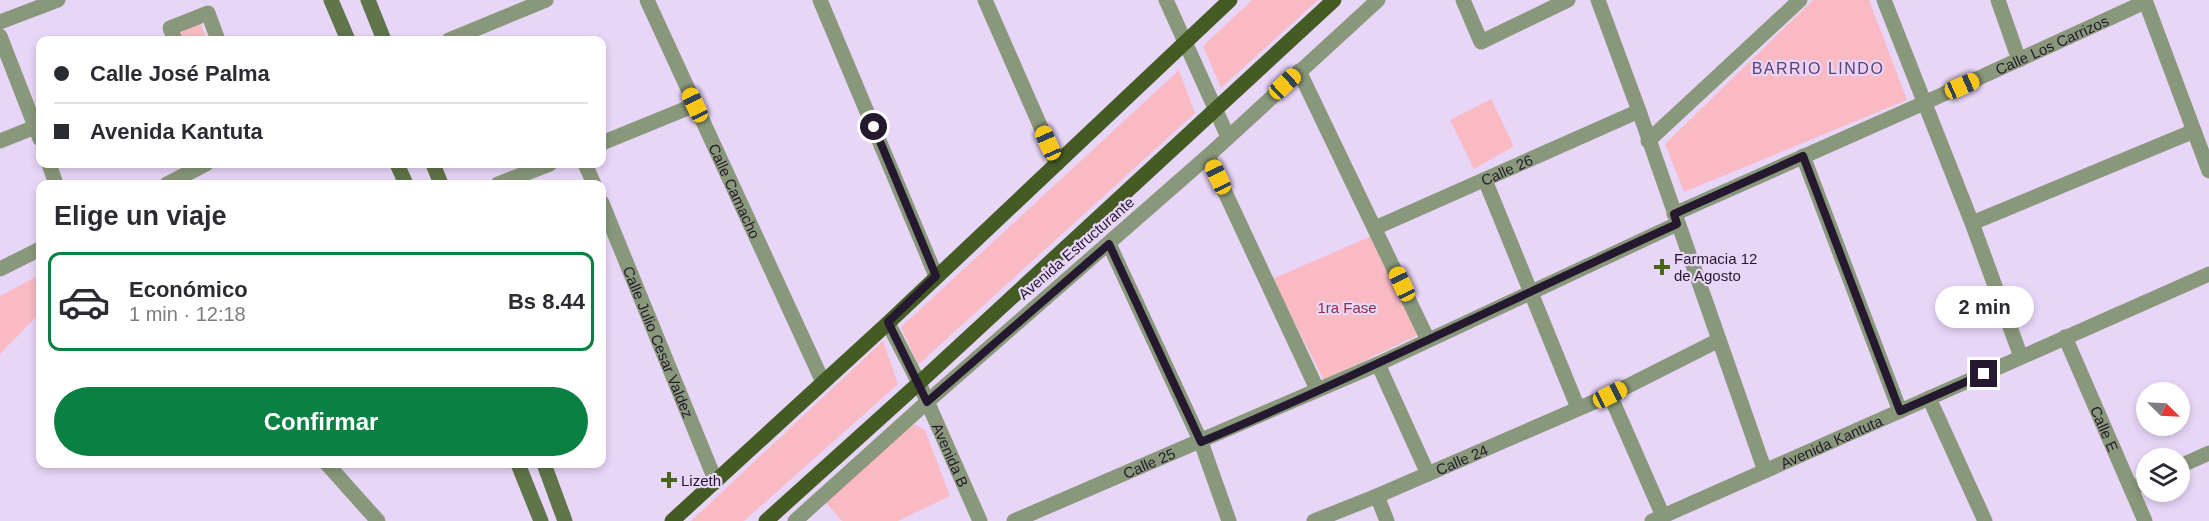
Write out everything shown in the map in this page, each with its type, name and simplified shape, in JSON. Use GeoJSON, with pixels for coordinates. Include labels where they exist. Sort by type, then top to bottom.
{"type":"FeatureCollection","features":[{"type":"Feature","properties":{"kind":"main road"},"geometry":{"type":"LineString","coordinates":[[331,0],[346,36]]}},
{"type":"Feature","properties":{"kind":"main road"},"geometry":{"type":"LineString","coordinates":[[368,0],[382,36]]}},
{"type":"Feature","properties":{"kind":"main road"},"geometry":{"type":"LineString","coordinates":[[672,521],[888,322],[1230,0]]}},
{"type":"Feature","properties":{"kind":"main road","name":"Avenida Estructurante"},"geometry":{"type":"LineString","coordinates":[[766,521],[1334,0]]}},
{"type":"Feature","properties":{"kind":"main road"},"geometry":{"type":"LineString","coordinates":[[520,468],[541,521]]}},
{"type":"Feature","properties":{"kind":"main road"},"geometry":{"type":"LineString","coordinates":[[545,468],[565,521]]}},
{"type":"Feature","properties":{"kind":"street"},"geometry":{"type":"LineString","coordinates":[[0,22],[58,0]]}},
{"type":"Feature","properties":{"kind":"street"},"geometry":{"type":"LineString","coordinates":[[459,36],[546,0]]}},
{"type":"Feature","properties":{"kind":"street","name":"Calle Camacho"},"geometry":{"type":"LineString","coordinates":[[647,0],[823,382]]}},
{"type":"Feature","properties":{"kind":"street"},"geometry":{"type":"LineString","coordinates":[[820,0],[936,276]]}},
{"type":"Feature","properties":{"kind":"street"},"geometry":{"type":"LineString","coordinates":[[985,0],[1057,164]]}},
{"type":"Feature","properties":{"kind":"street"},"geometry":{"type":"LineString","coordinates":[[1166,0],[1228,137]]}},
{"type":"Feature","properties":{"kind":"street","name":"Avenida Estructurante"},"geometry":{"type":"LineString","coordinates":[[795,521],[1208,156],[1378,0]]}},
{"type":"Feature","properties":{"kind":"street"},"geometry":{"type":"LineString","coordinates":[[1463,0],[1481,42],[1568,0]]}},
{"type":"Feature","properties":{"kind":"street"},"geometry":{"type":"LineString","coordinates":[[1648,141],[1800,0]]}},
{"type":"Feature","properties":{"kind":"street"},"geometry":{"type":"LineString","coordinates":[[1884,0],[1972,223],[2021,357]]}},
{"type":"Feature","properties":{"kind":"street"},"geometry":{"type":"LineString","coordinates":[[1998,0],[2019,60]]}},
{"type":"Feature","properties":{"kind":"street"},"geometry":{"type":"LineString","coordinates":[[2145,1],[2209,171]]}},
{"type":"Feature","properties":{"kind":"street","name":"Calle Los Carrizos"},"geometry":{"type":"LineString","coordinates":[[1803,156],[2145,1]]}},
{"type":"Feature","properties":{"kind":"street"},"geometry":{"type":"LineString","coordinates":[[1603,3],[1648,141],[1765,471]]}},
{"type":"Feature","properties":{"kind":"street"},"geometry":{"type":"LineString","coordinates":[[173,36],[170,28],[207,13],[216,36]]}},
{"type":"Feature","properties":{"kind":"street"},"geometry":{"type":"LineString","coordinates":[[0,36],[36,123]]}},
{"type":"Feature","properties":{"kind":"street"},"geometry":{"type":"LineString","coordinates":[[1299,71],[1428,340]]}},
{"type":"Feature","properties":{"kind":"street"},"geometry":{"type":"LineString","coordinates":[[606,141],[695,105]]}},
{"type":"Feature","properties":{"kind":"street","name":"Calle 26"},"geometry":{"type":"LineString","coordinates":[[1375,228],[1639,111]]}},
{"type":"Feature","properties":{"kind":"street"},"geometry":{"type":"LineString","coordinates":[[0,141],[36,131]]}},
{"type":"Feature","properties":{"kind":"street"},"geometry":{"type":"LineString","coordinates":[[1972,223],[2194,131]]}},
{"type":"Feature","properties":{"kind":"street"},"geometry":{"type":"LineString","coordinates":[[1208,156],[1317,389]]}},
{"type":"Feature","properties":{"kind":"street"},"geometry":{"type":"LineString","coordinates":[[1803,156],[1900,411]]}},
{"type":"Feature","properties":{"kind":"street","name":"Calle 25"},"geometry":{"type":"LineString","coordinates":[[1014,521],[1378,364],[1803,156]]}},
{"type":"Feature","properties":{"kind":"street"},"geometry":{"type":"LineString","coordinates":[[175,180],[198,168]]}},
{"type":"Feature","properties":{"kind":"street"},"geometry":{"type":"LineString","coordinates":[[508,180],[540,168]]}},
{"type":"Feature","properties":{"kind":"street"},"geometry":{"type":"LineString","coordinates":[[1485,180],[1578,408]]}},
{"type":"Feature","properties":{"kind":"street","name":"Calle Julio Cesar Valdez"},"geometry":{"type":"LineString","coordinates":[[606,213],[716,482]]}},
{"type":"Feature","properties":{"kind":"street"},"geometry":{"type":"LineString","coordinates":[[1109,244],[1201,442],[1229,521]]}},
{"type":"Feature","properties":{"kind":"street"},"geometry":{"type":"LineString","coordinates":[[0,269],[36,251]]}},
{"type":"Feature","properties":{"kind":"street","name":"Avenida Kantuta"},"geometry":{"type":"LineString","coordinates":[[1658,518],[2209,274]]}},
{"type":"Feature","properties":{"kind":"street","name":"Avenida B"},"geometry":{"type":"LineString","coordinates":[[888,322],[919,383],[980,521]]}},
{"type":"Feature","properties":{"kind":"street","name":"Calle E"},"geometry":{"type":"LineString","coordinates":[[2065,338],[2145,521]]}},
{"type":"Feature","properties":{"kind":"street","name":"Calle 24"},"geometry":{"type":"LineString","coordinates":[[1314,521],[1610,395],[1719,340]]}},
{"type":"Feature","properties":{"kind":"street"},"geometry":{"type":"LineString","coordinates":[[1378,364],[1428,474]]}},
{"type":"Feature","properties":{"kind":"street"},"geometry":{"type":"LineString","coordinates":[[1610,395],[1658,518]]}},
{"type":"Feature","properties":{"kind":"street"},"geometry":{"type":"LineString","coordinates":[[1929,398],[1985,521]]}},
{"type":"Feature","properties":{"kind":"street"},"geometry":{"type":"LineString","coordinates":[[2190,462],[2209,453]]}},
{"type":"Feature","properties":{"kind":"street"},"geometry":{"type":"LineString","coordinates":[[331,468],[378,521]]}},
{"type":"Feature","properties":{"kind":"street"},"geometry":{"type":"LineString","coordinates":[[2131,489],[2136,487]]}},
{"type":"Feature","properties":{"kind":"street"},"geometry":{"type":"LineString","coordinates":[[1377,496],[1387,521]]}},
{"type":"Feature","properties":{"kind":"green space"},"geometry":{"type":"Polygon","coordinates":[[[1252,0],[1318,0],[1221,88],[1203,46],[1252,0]]]}},
{"type":"Feature","properties":{"kind":"green space"},"geometry":{"type":"Polygon","coordinates":[[[1813,0],[1869,0],[1907,100],[1684,192],[1665,144],[1813,0]]]}},
{"type":"Feature","properties":{"kind":"green space"},"geometry":{"type":"Polygon","coordinates":[[[200,22],[205,36],[181,36],[179,31],[200,22]]]}},
{"type":"Feature","properties":{"kind":"green space"},"geometry":{"type":"Polygon","coordinates":[[[1179,70],[1195,113],[918,365],[901,327],[1179,70]]]}},
{"type":"Feature","properties":{"kind":"green space"},"geometry":{"type":"Polygon","coordinates":[[[1491,99],[1514,146],[1474,169],[1450,120],[1491,99]]]}},
{"type":"Feature","properties":{"kind":"green space","name":"1ra Fase"},"geometry":{"type":"Polygon","coordinates":[[[1374,235],[1420,334],[1324,380],[1272,279],[1374,235]]]}},
{"type":"Feature","properties":{"kind":"green space"},"geometry":{"type":"Polygon","coordinates":[[[36,277],[36,317],[0,354],[0,296],[36,277]]]}},
{"type":"Feature","properties":{"kind":"green space"},"geometry":{"type":"Polygon","coordinates":[[[883,341],[898,384],[744,521],[691,521],[883,341]]]}},
{"type":"Feature","properties":{"kind":"green space"},"geometry":{"type":"Polygon","coordinates":[[[916,425],[925,430],[950,496],[898,521],[842,521],[826,503],[908,427],[916,425]]]}},
{"type":"Feature","properties":{"kind":"place","name":"Farmacia 12 de Agosto"},"geometry":{"type":"Point","coordinates":[1662,267]}},
{"type":"Feature","properties":{"kind":"place","name":"Lizeth"},"geometry":{"type":"Point","coordinates":[669,480]}},
{"type":"Feature","properties":{"kind":"district","name":"BARRIO LINDO"},"geometry":{"type":"Point","coordinates":[1818,68]}},
{"type":"Feature","properties":{"kind":"route"},"geometry":{"type":"LineString","coordinates":[[874,127],[936,276],[888,322],[927,402],[1109,244],[1201,442],[1378,364],[1677,224],[1674,214],[1803,156],[1900,411],[1984,374]]}}]}
